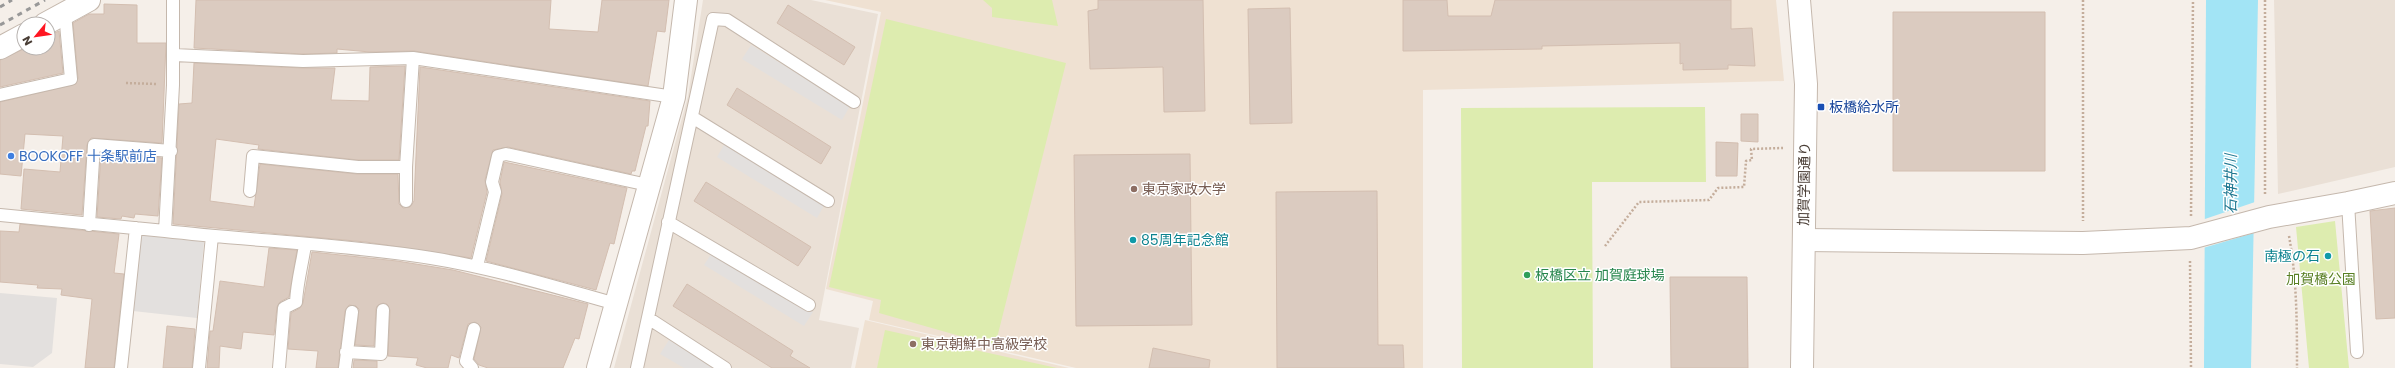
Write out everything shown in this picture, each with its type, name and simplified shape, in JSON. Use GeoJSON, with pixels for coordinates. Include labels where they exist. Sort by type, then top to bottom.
{"type":"FeatureCollection","features":[{"type":"Feature","properties":{"kind":"street"},"geometry":{"type":"LineString","coordinates":[[56,18],[89,0]]}},
{"type":"Feature","properties":{"kind":"street"},"geometry":{"type":"LineString","coordinates":[[598,368],[648,185],[674,97],[686,0]]}},
{"type":"Feature","properties":{"kind":"street","name":"加賀学園通り"},"geometry":{"type":"LineString","coordinates":[[1799,0],[1806,84],[1802,368]]}},
{"type":"Feature","properties":{"kind":"street"},"geometry":{"type":"LineString","coordinates":[[0,48],[16,39]]}},
{"type":"Feature","properties":{"kind":"street"},"geometry":{"type":"LineString","coordinates":[[1804,240],[2083,243],[2191,238],[2277,215],[2348,204],[2395,193]]}},
{"type":"Feature","properties":{"kind":"lane"},"geometry":{"type":"LineString","coordinates":[[165,231],[171,150],[174,55],[173,0]]}},
{"type":"Feature","properties":{"kind":"lane"},"geometry":{"type":"LineString","coordinates":[[0,95],[71,79],[65,13]]}},
{"type":"Feature","properties":{"kind":"lane"},"geometry":{"type":"LineString","coordinates":[[637,368],[713,19],[727,20],[854,102]]}},
{"type":"Feature","properties":{"kind":"lane"},"geometry":{"type":"LineString","coordinates":[[174,55],[303,61],[413,58],[674,97]]}},
{"type":"Feature","properties":{"kind":"lane"},"geometry":{"type":"LineString","coordinates":[[406,201],[406,167],[413,58]]}},
{"type":"Feature","properties":{"kind":"lane"},"geometry":{"type":"LineString","coordinates":[[692,117],[828,201]]}},
{"type":"Feature","properties":{"kind":"lane"},"geometry":{"type":"LineString","coordinates":[[89,225],[94,145],[171,150]]}},
{"type":"Feature","properties":{"kind":"lane"},"geometry":{"type":"LineString","coordinates":[[477,266],[495,192],[492,182],[498,156],[506,154],[648,185]]}},
{"type":"Feature","properties":{"kind":"lane"},"geometry":{"type":"LineString","coordinates":[[250,190],[253,156],[358,168],[406,167]]}},
{"type":"Feature","properties":{"kind":"lane"},"geometry":{"type":"LineString","coordinates":[[2348,204],[2357,352]]}},
{"type":"Feature","properties":{"kind":"lane"},"geometry":{"type":"LineString","coordinates":[[0,215],[72,220],[89,225],[386,251],[477,266],[616,304]]}},
{"type":"Feature","properties":{"kind":"lane"},"geometry":{"type":"LineString","coordinates":[[668,222],[809,305]]}},
{"type":"Feature","properties":{"kind":"lane"},"geometry":{"type":"LineString","coordinates":[[121,368],[136,228]]}},
{"type":"Feature","properties":{"kind":"lane"},"geometry":{"type":"LineString","coordinates":[[199,368],[212,236]]}},
{"type":"Feature","properties":{"kind":"lane"},"geometry":{"type":"LineString","coordinates":[[279,368],[284,308],[296,302],[298,278],[302,270],[305,245]]}},
{"type":"Feature","properties":{"kind":"lane"},"geometry":{"type":"LineString","coordinates":[[346,352],[381,354],[383,310]]}},
{"type":"Feature","properties":{"kind":"lane"},"geometry":{"type":"LineString","coordinates":[[345,368],[352,312]]}},
{"type":"Feature","properties":{"kind":"lane"},"geometry":{"type":"LineString","coordinates":[[648,318],[725,368]]}},
{"type":"Feature","properties":{"kind":"lane"},"geometry":{"type":"LineString","coordinates":[[472,368],[466,362],[474,329]]}},
{"type":"Feature","properties":{"kind":"path"},"geometry":{"type":"LineString","coordinates":[[2083,0],[2083,243]]}},
{"type":"Feature","properties":{"kind":"path"},"geometry":{"type":"LineString","coordinates":[[2191,368],[2193,0]]}},
{"type":"Feature","properties":{"kind":"path"},"geometry":{"type":"LineString","coordinates":[[2265,0],[2264,190],[2277,215],[2294,264],[2297,368]]}},
{"type":"Feature","properties":{"kind":"path"},"geometry":{"type":"LineString","coordinates":[[126,83],[173,85]]}},
{"type":"Feature","properties":{"kind":"path"},"geometry":{"type":"LineString","coordinates":[[1605,246],[1639,202],[1709,200],[1718,188],[1744,187],[1746,161],[1752,160],[1751,149],[1787,148]]}},
{"type":"Feature","properties":{"kind":"shaded area"},"geometry":{"type":"Polygon","coordinates":[[[703,0],[811,0],[878,14],[819,320],[859,328],[851,368],[614,368],[688,96],[703,0]]]}},
{"type":"Feature","properties":{"kind":"shaded area","name":"東京家政大学"},"geometry":{"type":"Polygon","coordinates":[[[825,0],[1776,0],[1784,81],[1423,90],[1423,368],[1076,368],[869,320],[873,301],[826,289],[881,12],[825,0]]]}},
{"type":"Feature","properties":{"kind":"shaded area"},"geometry":{"type":"Polygon","coordinates":[[[2274,0],[2395,0],[2395,167],[2278,194],[2274,0]]]}},
{"type":"Feature","properties":{"kind":"shaded area"},"geometry":{"type":"Polygon","coordinates":[[[751,45],[850,106],[842,120],[742,59],[751,45]]]}},
{"type":"Feature","properties":{"kind":"shaded area"},"geometry":{"type":"Polygon","coordinates":[[[725,143],[825,204],[817,218],[717,157],[725,143]]]}},
{"type":"Feature","properties":{"kind":"shaded area"},"geometry":{"type":"Polygon","coordinates":[[[140,235],[204,242],[197,318],[133,311],[140,235]]]}},
{"type":"Feature","properties":{"kind":"shaded area"},"geometry":{"type":"Polygon","coordinates":[[[713,251],[813,312],[804,326],[704,265],[713,251]]]}},
{"type":"Feature","properties":{"kind":"shaded area"},"geometry":{"type":"Polygon","coordinates":[[[0,293],[57,298],[52,353],[33,367],[0,364],[0,293]]]}},
{"type":"Feature","properties":{"kind":"shaded area","name":"東京朝鮮中高級学校"},"geometry":{"type":"Polygon","coordinates":[[[865,320],[1069,368],[855,368],[865,320]]]}},
{"type":"Feature","properties":{"kind":"shaded area"},"geometry":{"type":"Polygon","coordinates":[[[669,340],[714,368],[684,368],[660,354],[669,340]]]}},
{"type":"Feature","properties":{"kind":"green space"},"geometry":{"type":"Polygon","coordinates":[[[983,0],[1052,0],[1058,26],[992,17],[992,8],[983,0]]]}},
{"type":"Feature","properties":{"kind":"green space"},"geometry":{"type":"Polygon","coordinates":[[[886,19],[1066,63],[995,346],[879,313],[881,300],[829,287],[886,19]]]}},
{"type":"Feature","properties":{"kind":"green space","name":"板橋区立 加賀庭球場"},"geometry":{"type":"Polygon","coordinates":[[[1705,107],[1706,182],[1592,182],[1593,368],[1462,368],[1461,108],[1705,107]]]}},
{"type":"Feature","properties":{"kind":"green space","name":"加賀橋公園"},"geometry":{"type":"Polygon","coordinates":[[[2335,221],[2349,368],[2309,368],[2296,227],[2335,221]]]}},
{"type":"Feature","properties":{"kind":"green space","name":"東京朝鮮中高級学校"},"geometry":{"type":"Polygon","coordinates":[[[885,330],[1057,368],[877,368],[885,330]]]}},
{"type":"Feature","properties":{"kind":"water","name":"石神井川"},"geometry":{"type":"Polygon","coordinates":[[[2206,0],[2258,0],[2251,368],[2204,368],[2206,0]]]}},
{"type":"Feature","properties":{"kind":"pier"},"geometry":{"type":"Polygon","coordinates":[[[2255,202],[2254,233],[2203,248],[2202,220],[2255,202]]]}},
{"type":"Feature","properties":{"kind":"building"},"geometry":{"type":"Polygon","coordinates":[[[196,0],[551,0],[549,29],[598,32],[602,0],[669,0],[665,32],[657,31],[648,86],[414,51],[370,52],[337,49],[337,53],[303,54],[194,48],[196,0]]]}},
{"type":"Feature","properties":{"kind":"building"},"geometry":{"type":"Polygon","coordinates":[[[1098,0],[1203,0],[1205,111],[1164,112],[1163,67],[1090,69],[1088,11],[1098,9],[1098,0]]]}},
{"type":"Feature","properties":{"kind":"building"},"geometry":{"type":"Polygon","coordinates":[[[1403,0],[1447,0],[1448,16],[1491,16],[1495,0],[1731,0],[1731,29],[1752,28],[1755,66],[1728,65],[1728,69],[1683,70],[1683,63],[1680,64],[1680,43],[1542,46],[1542,49],[1403,51],[1403,0]]]}},
{"type":"Feature","properties":{"kind":"building"},"geometry":{"type":"Polygon","coordinates":[[[104,4],[137,5],[137,43],[166,43],[162,143],[91,138],[87,145],[82,215],[21,209],[24,169],[60,172],[63,136],[25,134],[21,176],[0,174],[0,102],[76,84],[78,78],[73,23],[89,14],[104,14],[104,4]]]}},
{"type":"Feature","properties":{"kind":"building"},"geometry":{"type":"Polygon","coordinates":[[[788,5],[855,47],[844,65],[777,23],[788,5]]]}},
{"type":"Feature","properties":{"kind":"building"},"geometry":{"type":"Polygon","coordinates":[[[1290,8],[1292,123],[1250,124],[1248,9],[1290,8]]]}},
{"type":"Feature","properties":{"kind":"building"},"geometry":{"type":"Polygon","coordinates":[[[1893,12],[2045,12],[2045,171],[1893,171],[1893,12]]]}},
{"type":"Feature","properties":{"kind":"building"},"geometry":{"type":"Polygon","coordinates":[[[59,31],[63,73],[0,87],[0,60],[16,53],[16,56],[56,56],[56,32],[59,31]]]}},
{"type":"Feature","properties":{"kind":"building"},"geometry":{"type":"Polygon","coordinates":[[[194,63],[335,68],[331,100],[369,101],[370,67],[405,66],[399,160],[358,160],[258,149],[259,145],[216,139],[210,201],[254,207],[260,164],[357,174],[398,174],[399,204],[403,208],[410,207],[414,201],[420,67],[650,101],[648,126],[646,126],[635,171],[632,171],[631,174],[508,147],[493,150],[485,180],[487,192],[471,258],[366,242],[173,224],[179,104],[192,103],[194,63]]]}},
{"type":"Feature","properties":{"kind":"building"},"geometry":{"type":"Polygon","coordinates":[[[737,88],[831,147],[821,164],[727,105],[737,88]]]}},
{"type":"Feature","properties":{"kind":"building"},"geometry":{"type":"Polygon","coordinates":[[[1741,114],[1758,114],[1758,142],[1741,141],[1741,114]]]}},
{"type":"Feature","properties":{"kind":"building"},"geometry":{"type":"Polygon","coordinates":[[[1716,142],[1738,143],[1737,176],[1716,176],[1716,142]]]}},
{"type":"Feature","properties":{"kind":"building"},"geometry":{"type":"Polygon","coordinates":[[[101,153],[162,158],[158,216],[135,214],[134,218],[122,216],[121,219],[97,217],[101,153]]]}},
{"type":"Feature","properties":{"kind":"building","name":"85周年記念館"},"geometry":{"type":"Polygon","coordinates":[[[1190,154],[1192,325],[1076,326],[1074,155],[1190,154]]]}},
{"type":"Feature","properties":{"kind":"building"},"geometry":{"type":"Polygon","coordinates":[[[504,162],[627,188],[614,244],[610,243],[596,290],[486,261],[502,194],[500,182],[504,162]]]}},
{"type":"Feature","properties":{"kind":"building"},"geometry":{"type":"Polygon","coordinates":[[[706,182],[811,247],[798,266],[694,201],[706,182]]]}},
{"type":"Feature","properties":{"kind":"building"},"geometry":{"type":"Polygon","coordinates":[[[1377,191],[1378,345],[1403,345],[1404,368],[1277,368],[1276,192],[1377,191]]]}},
{"type":"Feature","properties":{"kind":"building"},"geometry":{"type":"Polygon","coordinates":[[[2395,208],[2395,318],[2376,319],[2370,211],[2395,208]]]}},
{"type":"Feature","properties":{"kind":"building"},"geometry":{"type":"Polygon","coordinates":[[[20,224],[119,234],[114,273],[124,274],[114,368],[85,368],[92,299],[61,295],[62,289],[37,288],[38,285],[0,282],[0,231],[19,232],[20,224]]]}},
{"type":"Feature","properties":{"kind":"building"},"geometry":{"type":"Polygon","coordinates":[[[269,248],[297,250],[289,297],[280,302],[277,307],[274,335],[243,332],[241,349],[220,346],[219,368],[207,368],[210,331],[213,331],[220,281],[264,287],[269,248]]]}},
{"type":"Feature","properties":{"kind":"building"},"geometry":{"type":"Polygon","coordinates":[[[312,252],[397,261],[453,270],[588,304],[579,339],[575,338],[563,368],[488,368],[479,365],[474,359],[481,327],[475,322],[468,324],[459,358],[451,355],[448,368],[427,368],[416,365],[418,358],[388,356],[390,310],[387,304],[383,303],[377,306],[376,309],[374,346],[355,345],[359,309],[356,306],[349,305],[345,311],[338,368],[316,368],[318,351],[288,349],[291,313],[300,308],[303,303],[312,252]]]}},
{"type":"Feature","properties":{"kind":"building"},"geometry":{"type":"Polygon","coordinates":[[[1670,277],[1747,277],[1748,368],[1671,368],[1670,277]]]}},
{"type":"Feature","properties":{"kind":"building"},"geometry":{"type":"Polygon","coordinates":[[[687,284],[793,351],[790,356],[810,368],[772,368],[673,306],[687,284]]]}},
{"type":"Feature","properties":{"kind":"building"},"geometry":{"type":"Polygon","coordinates":[[[167,326],[195,329],[192,368],[163,368],[167,326]]]}},
{"type":"Feature","properties":{"kind":"building"},"geometry":{"type":"Polygon","coordinates":[[[1153,348],[1210,360],[1209,368],[1149,368],[1153,348]]]}},
{"type":"Feature","properties":{"kind":"building"},"geometry":{"type":"Polygon","coordinates":[[[354,360],[377,361],[377,368],[353,368],[354,360]]]}},
{"type":"Feature","properties":{"kind":"railway"},"geometry":{"type":"LineString","coordinates":[[0,7],[12,0]]}},
{"type":"Feature","properties":{"kind":"railway"},"geometry":{"type":"LineString","coordinates":[[0,25],[45,0]]}},
{"type":"Feature","properties":{"kind":"place","name":"板橋給水所"},"geometry":{"type":"Point","coordinates":[1821,107]}},
{"type":"Feature","properties":{"kind":"place","name":"BOOKOFF 十条駅前店"},"geometry":{"type":"Point","coordinates":[11,156]}},
{"type":"Feature","properties":{"kind":"place","name":"東京家政大学"},"geometry":{"type":"Point","coordinates":[1134,189]}},
{"type":"Feature","properties":{"kind":"place","name":"85周年記念館"},"geometry":{"type":"Point","coordinates":[1133,240]}},
{"type":"Feature","properties":{"kind":"place","name":"南極の石"},"geometry":{"type":"Point","coordinates":[2328,256]}},
{"type":"Feature","properties":{"kind":"place","name":"板橋区立 加賀庭球場"},"geometry":{"type":"Point","coordinates":[1527,275]}},
{"type":"Feature","properties":{"kind":"place","name":"東京朝鮮中高級学校"},"geometry":{"type":"Point","coordinates":[913,344]}}]}
